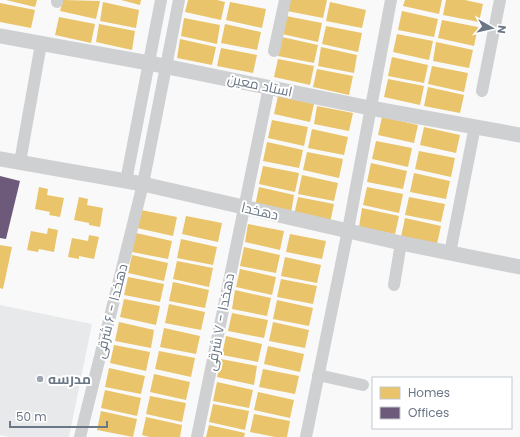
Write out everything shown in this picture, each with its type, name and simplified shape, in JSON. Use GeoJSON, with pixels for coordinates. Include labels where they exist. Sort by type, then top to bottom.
{"type":"FeatureCollection","features":[{"type":"Feature","properties":{"kind":"street"},"geometry":{"type":"LineString","coordinates":[[126,181],[161,0]]}},
{"type":"Feature","properties":{"kind":"street","name":"دهخدا - ۶ شرقی"},"geometry":{"type":"LineString","coordinates":[[80,437],[143,184],[179,0]]}},
{"type":"Feature","properties":{"kind":"street"},"geometry":{"type":"LineString","coordinates":[[274,52],[285,0]]}},
{"type":"Feature","properties":{"kind":"street"},"geometry":{"type":"LineString","coordinates":[[306,437],[348,230],[391,0]]}},
{"type":"Feature","properties":{"kind":"street"},"geometry":{"type":"LineString","coordinates":[[482,92],[500,0]]}},
{"type":"Feature","properties":{"kind":"street","name":"استاد معین"},"geometry":{"type":"LineString","coordinates":[[0,36],[166,66],[370,108],[520,135]]}},
{"type":"Feature","properties":{"kind":"street"},"geometry":{"type":"LineString","coordinates":[[20,162],[41,44]]}},
{"type":"Feature","properties":{"kind":"street","name":"دهخدا - ۷ شرقی"},"geometry":{"type":"LineString","coordinates":[[198,437],[268,87]]}},
{"type":"Feature","properties":{"kind":"street"},"geometry":{"type":"LineString","coordinates":[[450,253],[475,126]]}},
{"type":"Feature","properties":{"kind":"street","name":"دهخدا"},"geometry":{"type":"LineString","coordinates":[[0,159],[143,184],[401,243],[520,267]]}},
{"type":"Feature","properties":{"kind":"street"},"geometry":{"type":"LineString","coordinates":[[394,285],[401,243]]}},
{"type":"Feature","properties":{"kind":"street"},"geometry":{"type":"LineString","coordinates":[[318,375],[363,385]]}},
{"type":"Feature","properties":{"kind":"shaded area","name":"مدرسه"},"geometry":{"type":"Polygon","coordinates":[[[0,305],[92,324],[69,437],[10,437],[0,435],[0,305]]]}},
{"type":"Feature","properties":{"kind":"building: Homes"},"geometry":{"type":"Polygon","coordinates":[[[6,0],[37,0],[35,7],[6,0]]]}},
{"type":"Feature","properties":{"kind":"building: Homes"},"geometry":{"type":"Polygon","coordinates":[[[63,0],[100,1],[96,19],[60,11],[63,0]]]}},
{"type":"Feature","properties":{"kind":"building: Homes"},"geometry":{"type":"Polygon","coordinates":[[[121,0],[141,0],[140,5],[121,0]]]}},
{"type":"Feature","properties":{"kind":"building: Homes"},"geometry":{"type":"Polygon","coordinates":[[[188,0],[217,0],[225,2],[221,20],[185,12],[188,0]]]}},
{"type":"Feature","properties":{"kind":"building: Homes"},"geometry":{"type":"Polygon","coordinates":[[[289,0],[327,0],[323,18],[287,11],[289,0]]]}},
{"type":"Feature","properties":{"kind":"building: Homes"},"geometry":{"type":"Polygon","coordinates":[[[405,0],[442,0],[439,14],[403,6],[405,0]]]}},
{"type":"Feature","properties":{"kind":"building: Homes"},"geometry":{"type":"Polygon","coordinates":[[[446,0],[465,0],[483,4],[479,22],[443,15],[446,0]]]}},
{"type":"Feature","properties":{"kind":"building: Homes"},"geometry":{"type":"Polygon","coordinates":[[[103,2],[139,10],[136,28],[100,21],[103,2]]]}},
{"type":"Feature","properties":{"kind":"building: Homes"},"geometry":{"type":"Polygon","coordinates":[[[230,2],[266,9],[262,28],[226,20],[230,2]]]}},
{"type":"Feature","properties":{"kind":"building: Homes"},"geometry":{"type":"Polygon","coordinates":[[[330,2],[366,10],[362,28],[326,21],[330,2]]]}},
{"type":"Feature","properties":{"kind":"building: Homes"},"geometry":{"type":"Polygon","coordinates":[[[0,3],[35,10],[31,28],[0,22],[0,3]]]}},
{"type":"Feature","properties":{"kind":"building: Homes"},"geometry":{"type":"Polygon","coordinates":[[[402,11],[438,19],[434,37],[398,30],[402,11]]]}},
{"type":"Feature","properties":{"kind":"building: Homes"},"geometry":{"type":"Polygon","coordinates":[[[286,16],[322,23],[318,42],[282,34],[286,16]]]}},
{"type":"Feature","properties":{"kind":"building: Homes"},"geometry":{"type":"Polygon","coordinates":[[[59,17],[95,24],[91,43],[55,35],[59,17]]]}},
{"type":"Feature","properties":{"kind":"building: Homes"},"geometry":{"type":"Polygon","coordinates":[[[184,18],[220,25],[217,44],[181,36],[184,18]]]}},
{"type":"Feature","properties":{"kind":"building: Homes"},"geometry":{"type":"Polygon","coordinates":[[[442,20],[478,27],[474,46],[438,38],[442,20]]]}},
{"type":"Feature","properties":{"kind":"building: Homes"},"geometry":{"type":"Polygon","coordinates":[[[99,24],[135,31],[132,50],[96,42],[99,24]]]}},
{"type":"Feature","properties":{"kind":"building: Homes"},"geometry":{"type":"Polygon","coordinates":[[[225,24],[261,32],[257,50],[221,43],[225,24]]]}},
{"type":"Feature","properties":{"kind":"building: Homes"},"geometry":{"type":"Polygon","coordinates":[[[326,26],[362,33],[358,52],[322,44],[326,26]]]}},
{"type":"Feature","properties":{"kind":"building: Homes"},"geometry":{"type":"Polygon","coordinates":[[[397,34],[433,41],[429,60],[393,52],[397,34]]]}},
{"type":"Feature","properties":{"kind":"building: Homes"},"geometry":{"type":"Polygon","coordinates":[[[282,37],[318,45],[314,63],[278,56],[282,37]]]}},
{"type":"Feature","properties":{"kind":"building: Homes"},"geometry":{"type":"Polygon","coordinates":[[[180,39],[216,47],[212,65],[177,58],[180,39]]]}},
{"type":"Feature","properties":{"kind":"building: Homes"},"geometry":{"type":"Polygon","coordinates":[[[436,42],[473,50],[469,68],[433,61],[436,42]]]}},
{"type":"Feature","properties":{"kind":"building: Homes"},"geometry":{"type":"Polygon","coordinates":[[[321,47],[357,55],[354,73],[318,66],[321,47]]]}},
{"type":"Feature","properties":{"kind":"building: Homes"},"geometry":{"type":"Polygon","coordinates":[[[221,48],[257,55],[253,73],[217,66],[221,48]]]}},
{"type":"Feature","properties":{"kind":"building: Homes"},"geometry":{"type":"Polygon","coordinates":[[[392,57],[428,65],[424,83],[388,76],[392,57]]]}},
{"type":"Feature","properties":{"kind":"building: Homes"},"geometry":{"type":"Polygon","coordinates":[[[278,59],[314,66],[310,85],[274,77],[278,59]]]}},
{"type":"Feature","properties":{"kind":"building: Homes"},"geometry":{"type":"Polygon","coordinates":[[[432,66],[468,73],[464,92],[428,84],[432,66]]]}},
{"type":"Feature","properties":{"kind":"building: Homes"},"geometry":{"type":"Polygon","coordinates":[[[317,69],[353,76],[349,95],[313,87],[317,69]]]}},
{"type":"Feature","properties":{"kind":"building: Homes"},"geometry":{"type":"Polygon","coordinates":[[[388,79],[424,86],[420,105],[384,97],[388,79]]]}},
{"type":"Feature","properties":{"kind":"building: Homes"},"geometry":{"type":"Polygon","coordinates":[[[428,87],[464,95],[460,113],[424,106],[428,87]]]}},
{"type":"Feature","properties":{"kind":"building: Homes"},"geometry":{"type":"Polygon","coordinates":[[[278,96],[314,104],[310,122],[274,114],[278,96]]]}},
{"type":"Feature","properties":{"kind":"building: Homes"},"geometry":{"type":"Polygon","coordinates":[[[317,106],[353,113],[349,131],[314,124],[317,106]]]}},
{"type":"Feature","properties":{"kind":"building: Homes"},"geometry":{"type":"Polygon","coordinates":[[[382,117],[418,125],[414,143],[378,135],[382,117]]]}},
{"type":"Feature","properties":{"kind":"building: Homes"},"geometry":{"type":"Polygon","coordinates":[[[272,120],[308,127],[304,146],[268,138],[272,120]]]}},
{"type":"Feature","properties":{"kind":"building: Homes"},"geometry":{"type":"Polygon","coordinates":[[[424,127],[460,135],[456,153],[420,145],[424,127]]]}},
{"type":"Feature","properties":{"kind":"building: Homes"},"geometry":{"type":"Polygon","coordinates":[[[312,129],[348,137],[344,155],[308,148],[312,129]]]}},
{"type":"Feature","properties":{"kind":"building: Homes"},"geometry":{"type":"Polygon","coordinates":[[[376,141],[412,148],[408,167],[372,159],[376,141]]]}},
{"type":"Feature","properties":{"kind":"building: Homes"},"geometry":{"type":"Polygon","coordinates":[[[267,142],[303,150],[299,168],[263,161],[267,142]]]}},
{"type":"Feature","properties":{"kind":"building: Homes"},"geometry":{"type":"Polygon","coordinates":[[[419,151],[455,158],[451,177],[415,169],[419,151]]]}},
{"type":"Feature","properties":{"kind":"building: Homes"},"geometry":{"type":"Polygon","coordinates":[[[307,152],[343,159],[339,178],[303,170],[307,152]]]}},
{"type":"Feature","properties":{"kind":"building: Homes"},"geometry":{"type":"Polygon","coordinates":[[[371,163],[407,171],[403,189],[367,182],[371,163]]]}},
{"type":"Feature","properties":{"kind":"building: Homes"},"geometry":{"type":"Polygon","coordinates":[[[263,166],[299,173],[295,192],[259,184],[263,166]]]}},
{"type":"Feature","properties":{"kind":"building: Homes"},"geometry":{"type":"Polygon","coordinates":[[[414,173],[450,181],[446,199],[410,192],[414,173]]]}},
{"type":"Feature","properties":{"kind":"building: Homes"},"geometry":{"type":"Polygon","coordinates":[[[302,175],[338,183],[334,201],[298,194],[302,175]]]}},
{"type":"Feature","properties":{"kind":"building: Homes"},"geometry":{"type":"Polygon","coordinates":[[[39,187],[48,189],[47,195],[64,198],[60,217],[49,215],[50,212],[35,209],[39,187]]]}},
{"type":"Feature","properties":{"kind":"building: Homes"},"geometry":{"type":"Polygon","coordinates":[[[259,187],[294,195],[291,213],[255,206],[259,187]]]}},
{"type":"Feature","properties":{"kind":"building: Homes"},"geometry":{"type":"Polygon","coordinates":[[[367,187],[403,194],[399,213],[363,205],[367,187]]]}},
{"type":"Feature","properties":{"kind":"building: Homes"},"geometry":{"type":"Polygon","coordinates":[[[79,197],[88,199],[87,205],[103,208],[100,227],[74,220],[79,197]]]}},
{"type":"Feature","properties":{"kind":"building: Homes"},"geometry":{"type":"Polygon","coordinates":[[[298,197],[334,204],[330,223],[294,215],[298,197]]]}},
{"type":"Feature","properties":{"kind":"building: Homes"},"geometry":{"type":"Polygon","coordinates":[[[409,197],[445,204],[441,222],[405,215],[409,197]]]}},
{"type":"Feature","properties":{"kind":"building: Homes"},"geometry":{"type":"Polygon","coordinates":[[[362,208],[399,216],[395,234],[359,227],[362,208]]]}},
{"type":"Feature","properties":{"kind":"building: Homes"},"geometry":{"type":"Polygon","coordinates":[[[141,210],[177,217],[173,236],[137,228],[141,210]]]}},
{"type":"Feature","properties":{"kind":"building: Homes"},"geometry":{"type":"Polygon","coordinates":[[[186,216],[222,223],[218,242],[182,234],[186,216]]]}},
{"type":"Feature","properties":{"kind":"building: Homes"},"geometry":{"type":"Polygon","coordinates":[[[405,218],[441,226],[437,244],[401,237],[405,218]]]}},
{"type":"Feature","properties":{"kind":"building: Homes"},"geometry":{"type":"Polygon","coordinates":[[[248,224],[284,231],[280,250],[245,242],[248,224]]]}},
{"type":"Feature","properties":{"kind":"building: Homes"},"geometry":{"type":"Polygon","coordinates":[[[48,228],[58,230],[54,252],[39,249],[38,252],[27,250],[31,231],[47,234],[48,228]]]}},
{"type":"Feature","properties":{"kind":"building: Homes"},"geometry":{"type":"Polygon","coordinates":[[[136,233],[172,241],[168,259],[132,252],[136,233]]]}},
{"type":"Feature","properties":{"kind":"building: Homes"},"geometry":{"type":"Polygon","coordinates":[[[290,234],[326,241],[322,259],[286,252],[290,234]]]}},
{"type":"Feature","properties":{"kind":"building: Homes"},"geometry":{"type":"Polygon","coordinates":[[[89,235],[99,237],[94,259],[79,256],[79,259],[68,257],[72,238],[88,241],[89,235]]]}},
{"type":"Feature","properties":{"kind":"building: Homes"},"geometry":{"type":"Polygon","coordinates":[[[181,239],[217,247],[213,265],[177,258],[181,239]]]}},
{"type":"Feature","properties":{"kind":"building: Homes"},"geometry":{"type":"Polygon","coordinates":[[[0,245],[12,247],[3,289],[0,288],[0,245]]]}},
{"type":"Feature","properties":{"kind":"building: Homes"},"geometry":{"type":"Polygon","coordinates":[[[244,247],[280,255],[276,273],[240,266],[244,247]]]}},
{"type":"Feature","properties":{"kind":"building: Homes"},"geometry":{"type":"Polygon","coordinates":[[[132,255],[168,263],[164,281],[128,273],[132,255]]]}},
{"type":"Feature","properties":{"kind":"building: Homes"},"geometry":{"type":"Polygon","coordinates":[[[285,257],[321,265],[317,283],[281,276],[285,257]]]}},
{"type":"Feature","properties":{"kind":"building: Homes"},"geometry":{"type":"Polygon","coordinates":[[[177,261],[213,268],[209,287],[173,279],[177,261]]]}},
{"type":"Feature","properties":{"kind":"building: Homes"},"geometry":{"type":"Polygon","coordinates":[[[240,269],[276,277],[272,295],[236,287],[240,269]]]}},
{"type":"Feature","properties":{"kind":"building: Homes"},"geometry":{"type":"Polygon","coordinates":[[[128,277],[164,284],[160,302],[124,295],[128,277]]]}},
{"type":"Feature","properties":{"kind":"building: Homes"},"geometry":{"type":"Polygon","coordinates":[[[281,279],[317,286],[313,304],[277,297],[281,279]]]}},
{"type":"Feature","properties":{"kind":"building: Homes"},"geometry":{"type":"Polygon","coordinates":[[[173,282],[209,290],[205,308],[169,301],[173,282]]]}},
{"type":"Feature","properties":{"kind":"building: Homes"},"geometry":{"type":"Polygon","coordinates":[[[235,290],[271,298],[267,316],[232,309],[235,290]]]}},
{"type":"Feature","properties":{"kind":"building: Homes"},"geometry":{"type":"Polygon","coordinates":[[[124,299],[160,306],[156,325],[120,317],[124,299]]]}},
{"type":"Feature","properties":{"kind":"building: Homes"},"geometry":{"type":"Polygon","coordinates":[[[277,300],[313,308],[309,326],[273,319],[277,300]]]}},
{"type":"Feature","properties":{"kind":"building: Homes"},"geometry":{"type":"Polygon","coordinates":[[[169,304],[205,312],[201,330],[165,323],[169,304]]]}},
{"type":"Feature","properties":{"kind":"building: Homes"},"geometry":{"type":"Polygon","coordinates":[[[232,313],[268,320],[264,338],[228,331],[232,313]]]}},
{"type":"Feature","properties":{"kind":"building: Homes"},"geometry":{"type":"Polygon","coordinates":[[[119,322],[154,330],[151,348],[115,341],[119,322]]]}},
{"type":"Feature","properties":{"kind":"building: Homes"},"geometry":{"type":"Polygon","coordinates":[[[273,322],[309,330],[305,348],[269,341],[273,322]]]}},
{"type":"Feature","properties":{"kind":"building: Homes"},"geometry":{"type":"Polygon","coordinates":[[[164,328],[200,336],[196,354],[160,347],[164,328]]]}},
{"type":"Feature","properties":{"kind":"building: Homes"},"geometry":{"type":"Polygon","coordinates":[[[226,336],[262,344],[258,362],[222,355],[226,336]]]}},
{"type":"Feature","properties":{"kind":"building: Homes"},"geometry":{"type":"Polygon","coordinates":[[[114,345],[150,352],[146,371],[110,363],[114,345]]]}},
{"type":"Feature","properties":{"kind":"building: Homes"},"geometry":{"type":"Polygon","coordinates":[[[268,346],[304,354],[300,372],[264,364],[268,346]]]}},
{"type":"Feature","properties":{"kind":"building: Homes"},"geometry":{"type":"Polygon","coordinates":[[[159,351],[195,358],[191,377],[155,369],[159,351]]]}},
{"type":"Feature","properties":{"kind":"building: Homes"},"geometry":{"type":"Polygon","coordinates":[[[221,359],[257,366],[254,385],[217,377],[221,359]]]}},
{"type":"Feature","properties":{"kind":"building: Homes"},"geometry":{"type":"Polygon","coordinates":[[[109,368],[145,376],[141,394],[105,387],[109,368]]]}},
{"type":"Feature","properties":{"kind":"building: Homes"},"geometry":{"type":"Polygon","coordinates":[[[263,369],[299,376],[295,394],[259,387],[263,369]]]}},
{"type":"Feature","properties":{"kind":"building: Homes"},"geometry":{"type":"Polygon","coordinates":[[[154,374],[190,382],[186,400],[150,392],[154,374]]]}},
{"type":"Feature","properties":{"kind":"building: Homes"},"geometry":{"type":"Polygon","coordinates":[[[217,382],[253,390],[249,408],[213,401],[217,382]]]}},
{"type":"Feature","properties":{"kind":"building: Homes"},"geometry":{"type":"Polygon","coordinates":[[[105,390],[141,398],[137,416],[101,408],[105,390]]]}},
{"type":"Feature","properties":{"kind":"building: Homes"},"geometry":{"type":"Polygon","coordinates":[[[258,392],[294,400],[290,418],[254,410],[258,392]]]}},
{"type":"Feature","properties":{"kind":"building: Homes"},"geometry":{"type":"Polygon","coordinates":[[[150,396],[186,403],[182,422],[146,414],[150,396]]]}},
{"type":"Feature","properties":{"kind":"building: Homes"},"geometry":{"type":"Polygon","coordinates":[[[213,404],[249,411],[245,430],[209,422],[213,404]]]}},
{"type":"Feature","properties":{"kind":"building: Homes"},"geometry":{"type":"Polygon","coordinates":[[[101,411],[137,419],[133,437],[97,430],[101,411]]]}},
{"type":"Feature","properties":{"kind":"building: Homes"},"geometry":{"type":"Polygon","coordinates":[[[254,414],[290,421],[287,437],[275,437],[250,432],[254,414]]]}},
{"type":"Feature","properties":{"kind":"building: Homes"},"geometry":{"type":"Polygon","coordinates":[[[146,417],[182,425],[180,437],[150,437],[142,435],[146,417]]]}},
{"type":"Feature","properties":{"kind":"building: Homes"},"geometry":{"type":"Polygon","coordinates":[[[209,425],[245,433],[244,437],[206,437],[209,425]]]}},
{"type":"Feature","properties":{"kind":"building: Offices"},"geometry":{"type":"Polygon","coordinates":[[[0,176],[20,181],[6,239],[0,238],[0,176]]]}},
{"type":"Feature","properties":{"kind":"place","name":"مدرسه"},"geometry":{"type":"Point","coordinates":[40,379]}}]}
